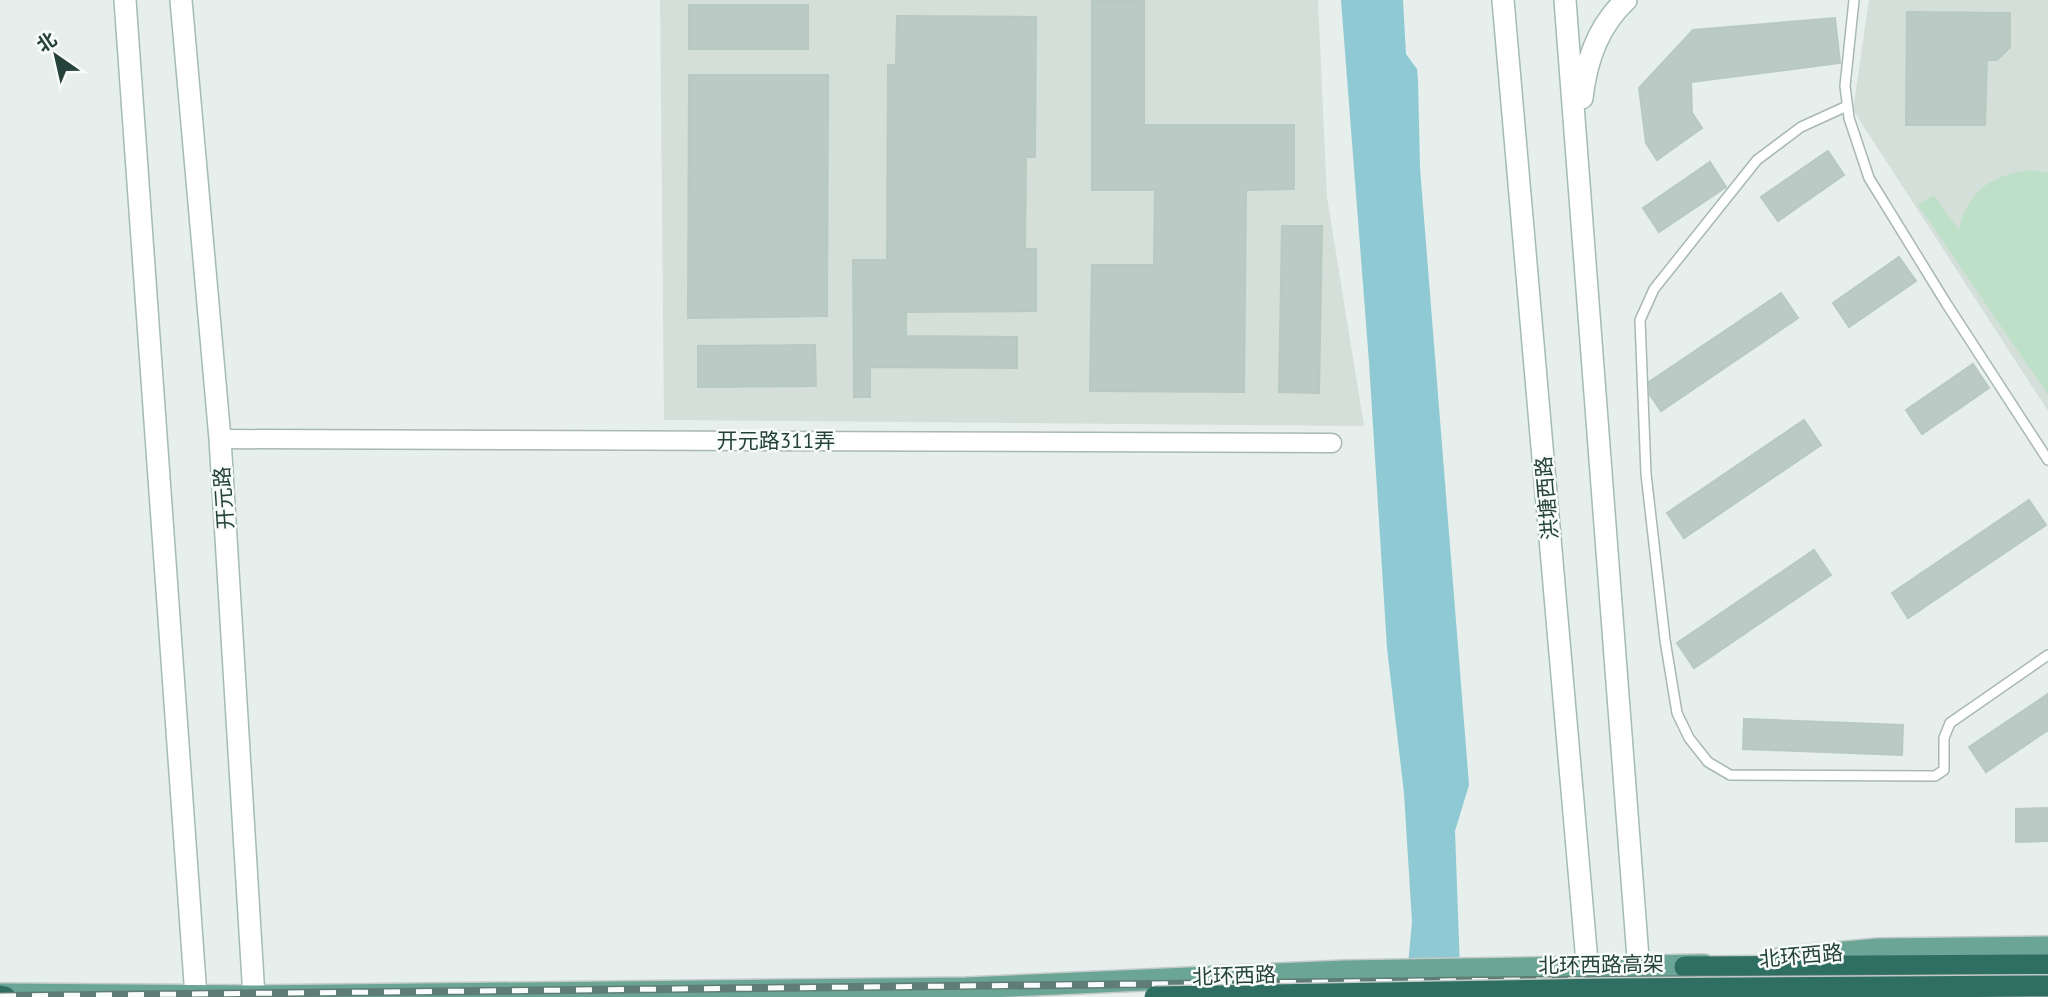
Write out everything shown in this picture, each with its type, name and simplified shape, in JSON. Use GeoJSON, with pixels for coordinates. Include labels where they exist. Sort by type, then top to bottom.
{"type":"FeatureCollection","features":[{"type":"Feature","properties":{"kind":"highway"},"geometry":{"type":"LineString","coordinates":[[1685,967],[2048,965]]}},
{"type":"Feature","properties":{"kind":"highway","name":"北环西路高架"},"geometry":{"type":"LineString","coordinates":[[1155,997],[1605,989],[2048,986]]}},
{"type":"Feature","properties":{"kind":"main road"},"geometry":{"type":"LineString","coordinates":[[125,0],[196,996]]}},
{"type":"Feature","properties":{"kind":"main road","name":"开元路"},"geometry":{"type":"LineString","coordinates":[[181,0],[220,439],[254,997]]}},
{"type":"Feature","properties":{"kind":"main road","name":"洪塘西路"},"geometry":{"type":"LineString","coordinates":[[1503,0],[1590,997]]}},
{"type":"Feature","properties":{"kind":"main road"},"geometry":{"type":"LineString","coordinates":[[1565,0],[1641,997]]}},
{"type":"Feature","properties":{"kind":"main road"},"geometry":{"type":"LineString","coordinates":[[1577,152],[1586,68],[1597,40],[1616,9],[1626,0]]}},
{"type":"Feature","properties":{"kind":"main road","name":"北环西路"},"geometry":{"type":"LineString","coordinates":[[2,996],[254,997],[966,988],[1345,971],[1685,967],[1878,949],[2048,947]]}},
{"type":"Feature","properties":{"kind":"street","name":"开元路311弄"},"geometry":{"type":"LineString","coordinates":[[220,439],[1332,443]]}},
{"type":"Feature","properties":{"kind":"lane"},"geometry":{"type":"LineString","coordinates":[[1853,0],[1845,86],[1849,118],[1869,178],[2048,460]]}},
{"type":"Feature","properties":{"kind":"lane"},"geometry":{"type":"LineString","coordinates":[[1847,106],[1801,127],[1758,160],[1654,289],[1640,320],[1646,474],[1665,640],[1677,713],[1689,738],[1708,762],[1730,775],[1935,776],[1944,770],[1944,738],[1950,723],[2048,654]]}},
{"type":"Feature","properties":{"kind":"shaded area"},"geometry":{"type":"Polygon","coordinates":[[[660,0],[1318,0],[1327,197],[1364,426],[664,420],[660,0]]]}},
{"type":"Feature","properties":{"kind":"shaded area"},"geometry":{"type":"Polygon","coordinates":[[[1869,0],[2048,0],[2048,411],[1853,110],[1869,0]]]}},
{"type":"Feature","properties":{"kind":"green space"},"geometry":{"type":"Polygon","coordinates":[[[2032,170],[2048,173],[2048,395],[1918,205],[1934,195],[1959,230],[1968,204],[1984,186],[2005,175],[2032,170]]]}},
{"type":"Feature","properties":{"kind":"water"},"geometry":{"type":"Polygon","coordinates":[[[1341,0],[1403,0],[1406,54],[1417,69],[1420,168],[1469,785],[1455,831],[1461,997],[1405,997],[1412,922],[1404,793],[1387,648],[1369,362],[1341,0]]]}},
{"type":"Feature","properties":{"kind":"building"},"geometry":{"type":"Polygon","coordinates":[[[1092,1],[1144,1],[1144,125],[1294,125],[1294,189],[1246,190],[1244,392],[1090,391],[1092,265],[1154,265],[1155,190],[1092,190],[1092,1]]]}},
{"type":"Feature","properties":{"kind":"building"},"geometry":{"type":"Polygon","coordinates":[[[689,5],[808,5],[808,49],[689,49],[689,5]]]}},
{"type":"Feature","properties":{"kind":"building"},"geometry":{"type":"Polygon","coordinates":[[[1907,12],[2010,13],[2010,47],[1997,60],[1987,60],[1985,125],[1906,125],[1907,12]]]}},
{"type":"Feature","properties":{"kind":"building"},"geometry":{"type":"Polygon","coordinates":[[[897,16],[1036,17],[1035,157],[1026,157],[1025,249],[1036,249],[1036,311],[906,312],[906,336],[1017,337],[1017,368],[870,367],[870,397],[854,397],[853,260],[887,260],[888,65],[896,65],[897,16]]]}},
{"type":"Feature","properties":{"kind":"building"},"geometry":{"type":"Polygon","coordinates":[[[1835,18],[1840,63],[1691,82],[1692,113],[1702,128],[1657,160],[1646,143],[1639,88],[1693,30],[1835,18]]]}},
{"type":"Feature","properties":{"kind":"building"},"geometry":{"type":"Polygon","coordinates":[[[689,75],[828,75],[827,316],[688,318],[689,75]]]}},
{"type":"Feature","properties":{"kind":"building"},"geometry":{"type":"Polygon","coordinates":[[[1828,151],[1844,175],[1778,221],[1761,197],[1828,151]]]}},
{"type":"Feature","properties":{"kind":"building"},"geometry":{"type":"Polygon","coordinates":[[[1710,162],[1726,187],[1659,232],[1643,208],[1710,162]]]}},
{"type":"Feature","properties":{"kind":"building"},"geometry":{"type":"Polygon","coordinates":[[[1282,226],[1322,226],[1319,393],[1279,392],[1282,226]]]}},
{"type":"Feature","properties":{"kind":"building"},"geometry":{"type":"Polygon","coordinates":[[[1899,257],[1916,281],[1849,327],[1833,303],[1899,257]]]}},
{"type":"Feature","properties":{"kind":"building"},"geometry":{"type":"Polygon","coordinates":[[[1781,293],[1798,318],[1661,411],[1650,395],[1649,382],[1781,293]]]}},
{"type":"Feature","properties":{"kind":"building"},"geometry":{"type":"Polygon","coordinates":[[[815,345],[816,386],[698,387],[698,346],[815,345]]]}},
{"type":"Feature","properties":{"kind":"building"},"geometry":{"type":"Polygon","coordinates":[[[1973,364],[1989,388],[1922,434],[1906,410],[1973,364]]]}},
{"type":"Feature","properties":{"kind":"building"},"geometry":{"type":"Polygon","coordinates":[[[1804,420],[1821,445],[1684,538],[1667,513],[1804,420]]]}},
{"type":"Feature","properties":{"kind":"building"},"geometry":{"type":"Polygon","coordinates":[[[2029,500],[2046,525],[1908,618],[1892,593],[2029,500]]]}},
{"type":"Feature","properties":{"kind":"building"},"geometry":{"type":"Polygon","coordinates":[[[1814,550],[1831,575],[1694,668],[1677,643],[1814,550]]]}},
{"type":"Feature","properties":{"kind":"building"},"geometry":{"type":"Polygon","coordinates":[[[2048,694],[2048,730],[1986,772],[1969,747],[2048,694]]]}},
{"type":"Feature","properties":{"kind":"building"},"geometry":{"type":"Polygon","coordinates":[[[1744,719],[1903,725],[1902,755],[1743,749],[1744,719]]]}},
{"type":"Feature","properties":{"kind":"building"},"geometry":{"type":"Polygon","coordinates":[[[2048,808],[2048,841],[2016,842],[2016,809],[2048,808]]]}},
{"type":"Feature","properties":{"kind":"railway"},"geometry":{"type":"LineString","coordinates":[[0,996],[1531,980],[2048,978]]}}]}
